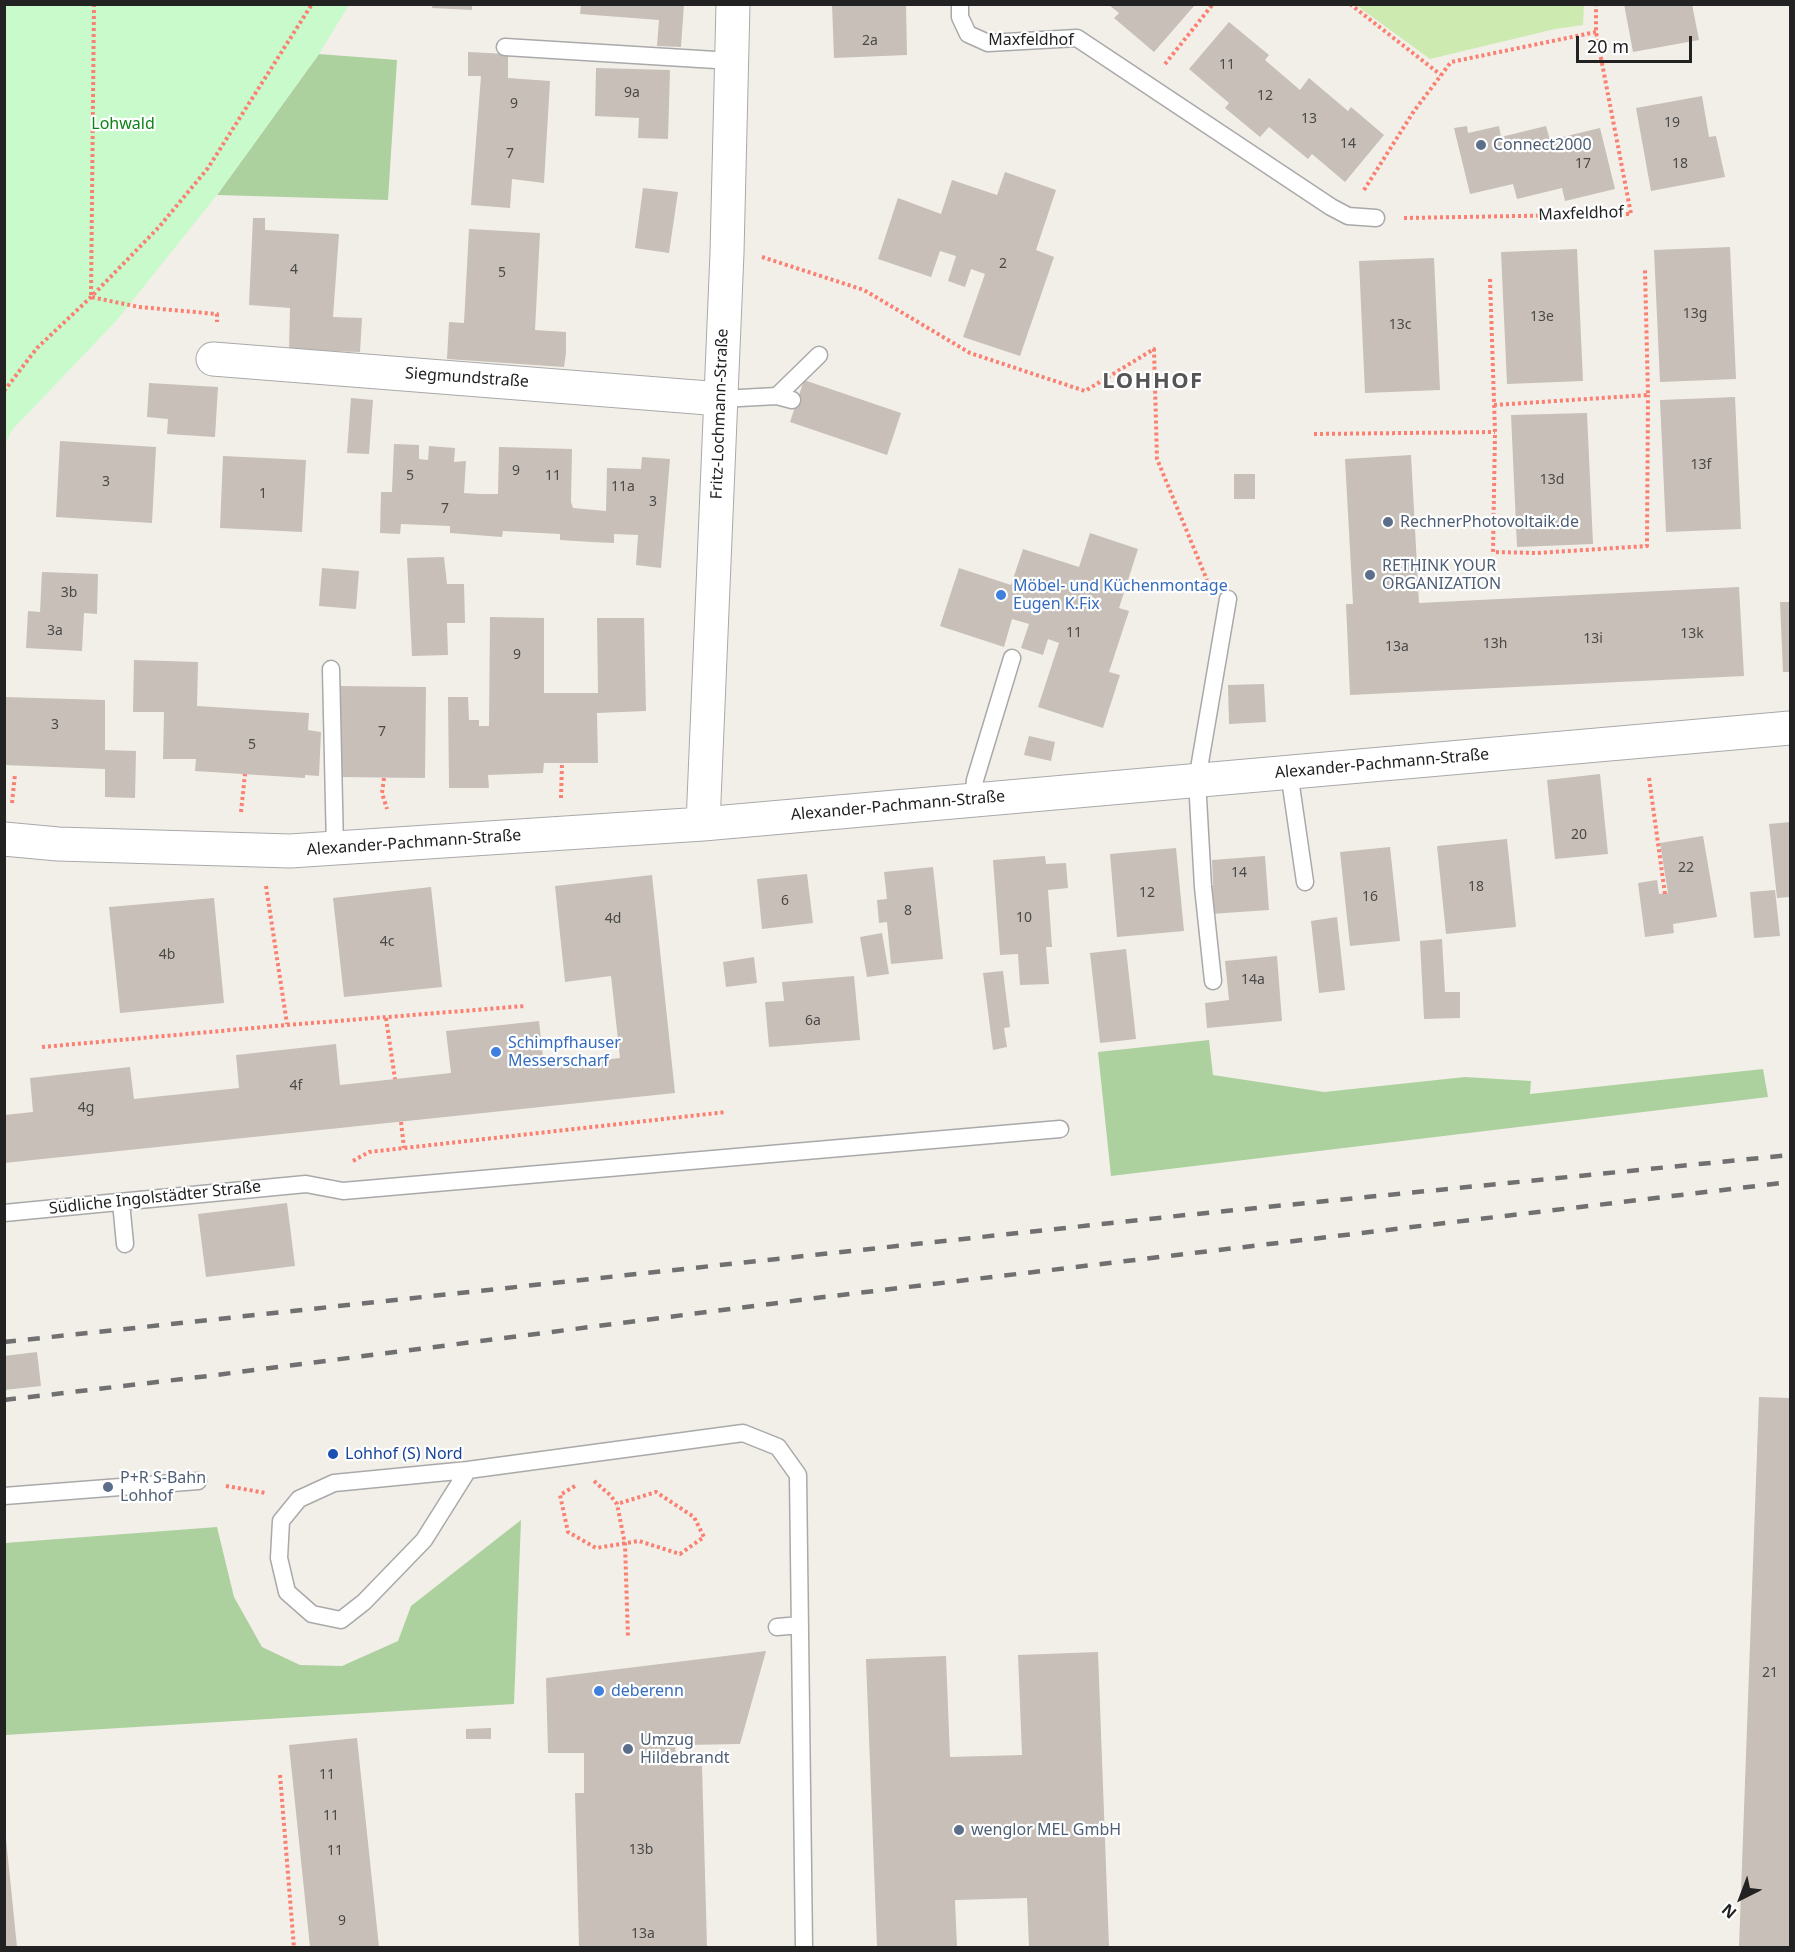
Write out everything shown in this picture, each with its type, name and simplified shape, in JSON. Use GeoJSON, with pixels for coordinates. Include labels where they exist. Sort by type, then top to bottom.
{"type":"FeatureCollection","features":[{"type":"Feature","properties":{"kind":"street","name":"Fritz-Lochmann-Straße"},"geometry":{"type":"LineString","coordinates":[[703,824],[727,246],[733,4]]}},
{"type":"Feature","properties":{"kind":"street","name":"Siegmundstraße"},"geometry":{"type":"LineString","coordinates":[[213,359],[721,399]]}},
{"type":"Feature","properties":{"kind":"street","name":"Alexander-Pachmann-Straße"},"geometry":{"type":"LineString","coordinates":[[4,839],[58,844],[290,851],[703,824],[1791,728]]}},
{"type":"Feature","properties":{"kind":"lane","name":"Maxfeldhof"},"geometry":{"type":"LineString","coordinates":[[960,4],[960,16],[968,34],[988,43],[1077,38],[1348,216],[1376,219]]}},
{"type":"Feature","properties":{"kind":"lane"},"geometry":{"type":"LineString","coordinates":[[505,47],[732,61]]}},
{"type":"Feature","properties":{"kind":"lane"},"geometry":{"type":"LineString","coordinates":[[721,399],[785,398],[819,355]]}},
{"type":"Feature","properties":{"kind":"lane"},"geometry":{"type":"LineString","coordinates":[[1213,981],[1203,887],[1197,780],[1228,599]]}},
{"type":"Feature","properties":{"kind":"lane"},"geometry":{"type":"LineString","coordinates":[[973,800],[975,780],[1012,658]]}},
{"type":"Feature","properties":{"kind":"lane"},"geometry":{"type":"LineString","coordinates":[[331,669],[335,848]]}},
{"type":"Feature","properties":{"kind":"lane"},"geometry":{"type":"LineString","coordinates":[[1289,772],[1305,882]]}},
{"type":"Feature","properties":{"kind":"lane","name":"Südliche Ingolstädter Straße"},"geometry":{"type":"LineString","coordinates":[[4,1213],[306,1184],[343,1191],[1060,1129]]}},
{"type":"Feature","properties":{"kind":"lane"},"geometry":{"type":"LineString","coordinates":[[121,1202],[125,1244]]}},
{"type":"Feature","properties":{"kind":"lane"},"geometry":{"type":"LineString","coordinates":[[468,1470],[424,1540],[364,1602],[341,1620],[312,1614],[287,1592],[279,1558],[280,1521],[299,1499],[334,1483],[468,1470],[743,1433],[778,1447],[798,1475],[804,1947]]}},
{"type":"Feature","properties":{"kind":"lane"},"geometry":{"type":"LineString","coordinates":[[4,1496],[198,1481]]}},
{"type":"Feature","properties":{"kind":"lane"},"geometry":{"type":"LineString","coordinates":[[777,1627],[800,1625]]}},
{"type":"Feature","properties":{"kind":"path"},"geometry":{"type":"LineString","coordinates":[[4,391],[37,348],[91,297],[159,227],[208,168],[312,4]]}},
{"type":"Feature","properties":{"kind":"path"},"geometry":{"type":"LineString","coordinates":[[1148,86],[1213,4]]}},
{"type":"Feature","properties":{"kind":"path"},"geometry":{"type":"LineString","coordinates":[[1350,4],[1441,75]]}},
{"type":"Feature","properties":{"kind":"path","name":"Maxfeldhof"},"geometry":{"type":"LineString","coordinates":[[1376,219],[1630,214],[1596,32],[1596,4]]}},
{"type":"Feature","properties":{"kind":"path"},"geometry":{"type":"LineString","coordinates":[[91,297],[94,5]]}},
{"type":"Feature","properties":{"kind":"path"},"geometry":{"type":"LineString","coordinates":[[1348,216],[1413,111],[1452,62],[1596,32]]}},
{"type":"Feature","properties":{"kind":"path"},"geometry":{"type":"LineString","coordinates":[[727,246],[864,290],[970,353],[1085,391],[1154,349],[1157,459],[1210,585]]}},
{"type":"Feature","properties":{"kind":"path"},"geometry":{"type":"LineString","coordinates":[[1490,279],[1495,432],[1493,552],[1538,553],[1647,546],[1648,395],[1645,270]]}},
{"type":"Feature","properties":{"kind":"path"},"geometry":{"type":"LineString","coordinates":[[91,297],[139,307],[217,314],[213,359]]}},
{"type":"Feature","properties":{"kind":"path"},"geometry":{"type":"LineString","coordinates":[[1494,405],[1648,395]]}},
{"type":"Feature","properties":{"kind":"path"},"geometry":{"type":"LineString","coordinates":[[1314,434],[1495,432]]}},
{"type":"Feature","properties":{"kind":"path"},"geometry":{"type":"LineString","coordinates":[[1645,741],[1665,894]]}},
{"type":"Feature","properties":{"kind":"path"},"geometry":{"type":"LineString","coordinates":[[561,803],[562,763]]}},
{"type":"Feature","properties":{"kind":"path"},"geometry":{"type":"LineString","coordinates":[[243,782],[244,774]]}},
{"type":"Feature","properties":{"kind":"path"},"geometry":{"type":"LineString","coordinates":[[384,778],[382,794],[388,812]]}},
{"type":"Feature","properties":{"kind":"path"},"geometry":{"type":"LineString","coordinates":[[260,850],[287,1025]]}},
{"type":"Feature","properties":{"kind":"path"},"geometry":{"type":"LineString","coordinates":[[42,1047],[525,1006]]}},
{"type":"Feature","properties":{"kind":"path"},"geometry":{"type":"LineString","coordinates":[[386,1018],[394,1079]]}},
{"type":"Feature","properties":{"kind":"path"},"geometry":{"type":"LineString","coordinates":[[306,1184],[369,1152],[726,1112]]}},
{"type":"Feature","properties":{"kind":"path"},"geometry":{"type":"LineString","coordinates":[[401,1122],[404,1148]]}},
{"type":"Feature","properties":{"kind":"path"},"geometry":{"type":"LineString","coordinates":[[589,1477],[617,1504],[624,1544],[628,1638]]}},
{"type":"Feature","properties":{"kind":"path"},"geometry":{"type":"LineString","coordinates":[[198,1481],[299,1499]]}},
{"type":"Feature","properties":{"kind":"path"},"geometry":{"type":"LineString","coordinates":[[579,1483],[560,1495],[568,1532],[596,1548],[639,1541],[680,1554],[704,1537],[693,1517],[656,1492],[617,1504]]}},
{"type":"Feature","properties":{"kind":"path"},"geometry":{"type":"LineString","coordinates":[[280,1775],[294,1947]]}},
{"type":"Feature","properties":{"kind":"green space","name":"Lohwald"},"geometry":{"type":"Polygon","coordinates":[[[5,4],[349,5],[319,54],[217,195],[117,320],[12,430],[5,444],[5,4]]]}},
{"type":"Feature","properties":{"kind":"green space"},"geometry":{"type":"Polygon","coordinates":[[[1356,5],[1584,5],[1583,25],[1555,29],[1430,59],[1356,5]]]}},
{"type":"Feature","properties":{"kind":"green space"},"geometry":{"type":"Polygon","coordinates":[[[319,54],[397,60],[388,200],[217,195],[319,54]]]}},
{"type":"Feature","properties":{"kind":"green space"},"geometry":{"type":"Polygon","coordinates":[[[1209,1040],[1213,1075],[1324,1092],[1465,1077],[1531,1081],[1530,1094],[1763,1069],[1768,1097],[1111,1176],[1098,1052],[1209,1040]]]}},
{"type":"Feature","properties":{"kind":"green space"},"geometry":{"type":"Polygon","coordinates":[[[521,1520],[514,1704],[5,1735],[5,1543],[217,1527],[234,1597],[262,1647],[300,1665],[342,1666],[398,1641],[411,1606],[521,1520]]]}},
{"type":"Feature","properties":{"kind":"building"},"geometry":{"type":"Polygon","coordinates":[[[433,4],[472,4],[472,10],[432,8],[433,4]]]}},
{"type":"Feature","properties":{"kind":"building"},"geometry":{"type":"Polygon","coordinates":[[[581,4],[684,4],[681,47],[657,46],[659,20],[580,14],[581,4]]]}},
{"type":"Feature","properties":{"kind":"building"},"geometry":{"type":"Polygon","coordinates":[[[832,4],[906,4],[907,55],[834,58],[832,4]]]}},
{"type":"Feature","properties":{"kind":"building"},"geometry":{"type":"Polygon","coordinates":[[[1624,4],[1692,4],[1699,40],[1633,52],[1624,4]]]}},
{"type":"Feature","properties":{"kind":"building"},"geometry":{"type":"Polygon","coordinates":[[[1109,5],[1194,6],[1154,52],[1114,18],[1119,13],[1109,5]]]}},
{"type":"Feature","properties":{"kind":"building"},"geometry":{"type":"Polygon","coordinates":[[[1229,22],[1269,55],[1265,60],[1300,90],[1309,78],[1348,111],[1351,107],[1384,135],[1345,182],[1312,154],[1308,159],[1269,127],[1260,137],[1225,108],[1229,103],[1189,69],[1229,22]]]}},
{"type":"Feature","properties":{"kind":"building"},"geometry":{"type":"Polygon","coordinates":[[[468,52],[508,54],[508,78],[550,81],[544,183],[512,179],[510,208],[471,205],[481,76],[468,76],[468,52]]]}},
{"type":"Feature","properties":{"kind":"building"},"geometry":{"type":"Polygon","coordinates":[[[596,68],[670,70],[668,139],[638,138],[639,118],[595,116],[596,68]]]}},
{"type":"Feature","properties":{"kind":"building"},"geometry":{"type":"Polygon","coordinates":[[[1702,96],[1709,137],[1716,136],[1725,177],[1651,191],[1636,108],[1702,96]]]}},
{"type":"Feature","properties":{"kind":"building"},"geometry":{"type":"Polygon","coordinates":[[[1467,126],[1468,133],[1499,126],[1501,137],[1546,126],[1550,140],[1600,128],[1615,189],[1565,201],[1562,188],[1517,199],[1513,184],[1470,194],[1454,128],[1467,126]]]}},
{"type":"Feature","properties":{"kind":"building"},"geometry":{"type":"Polygon","coordinates":[[[1005,172],[1056,190],[1036,250],[1054,257],[1020,356],[963,337],[985,274],[971,269],[965,287],[948,281],[956,256],[940,251],[931,277],[878,259],[898,198],[941,214],[952,180],[997,195],[1005,172]]]}},
{"type":"Feature","properties":{"kind":"building"},"geometry":{"type":"Polygon","coordinates":[[[643,188],[678,192],[669,253],[635,248],[643,188]]]}},
{"type":"Feature","properties":{"kind":"building"},"geometry":{"type":"Polygon","coordinates":[[[253,218],[265,218],[265,230],[339,234],[333,317],[362,318],[360,352],[289,350],[290,308],[249,305],[253,218]]]}},
{"type":"Feature","properties":{"kind":"building"},"geometry":{"type":"Polygon","coordinates":[[[469,229],[540,233],[535,330],[566,332],[564,367],[447,359],[449,322],[464,323],[469,229]]]}},
{"type":"Feature","properties":{"kind":"building"},"geometry":{"type":"Polygon","coordinates":[[[1730,247],[1736,379],[1660,382],[1654,250],[1730,247]]]}},
{"type":"Feature","properties":{"kind":"building"},"geometry":{"type":"Polygon","coordinates":[[[1577,249],[1583,381],[1507,384],[1501,252],[1577,249]]]}},
{"type":"Feature","properties":{"kind":"building"},"geometry":{"type":"Polygon","coordinates":[[[1434,258],[1440,390],[1365,393],[1359,261],[1434,258]]]}},
{"type":"Feature","properties":{"kind":"building"},"geometry":{"type":"Polygon","coordinates":[[[804,380],[901,413],[887,455],[790,422],[804,380]]]}},
{"type":"Feature","properties":{"kind":"building"},"geometry":{"type":"Polygon","coordinates":[[[149,383],[218,387],[215,437],[167,434],[168,419],[147,417],[149,383]]]}},
{"type":"Feature","properties":{"kind":"building"},"geometry":{"type":"Polygon","coordinates":[[[1735,397],[1741,529],[1666,532],[1660,400],[1735,397]]]}},
{"type":"Feature","properties":{"kind":"building"},"geometry":{"type":"Polygon","coordinates":[[[351,398],[373,400],[369,454],[347,453],[351,398]]]}},
{"type":"Feature","properties":{"kind":"building"},"geometry":{"type":"Polygon","coordinates":[[[1587,413],[1593,544],[1517,547],[1511,415],[1587,413]]]}},
{"type":"Feature","properties":{"kind":"building"},"geometry":{"type":"Polygon","coordinates":[[[60,441],[156,447],[152,523],[56,517],[60,441]]]}},
{"type":"Feature","properties":{"kind":"building"},"geometry":{"type":"Polygon","coordinates":[[[394,444],[419,445],[419,459],[428,460],[429,446],[455,448],[454,462],[466,461],[464,493],[479,494],[498,494],[499,447],[572,449],[571,502],[573,508],[606,511],[607,468],[641,469],[642,457],[670,459],[661,568],[636,565],[638,535],[614,534],[614,543],[591,542],[560,540],[560,534],[503,531],[502,537],[450,533],[450,526],[401,524],[400,534],[380,533],[381,492],[392,492],[394,444]]]}},
{"type":"Feature","properties":{"kind":"building"},"geometry":{"type":"Polygon","coordinates":[[[1411,455],[1419,603],[1739,587],[1744,676],[1350,695],[1346,604],[1353,604],[1345,459],[1411,455]]]}},
{"type":"Feature","properties":{"kind":"building"},"geometry":{"type":"Polygon","coordinates":[[[223,456],[306,460],[302,532],[220,528],[223,456]]]}},
{"type":"Feature","properties":{"kind":"building"},"geometry":{"type":"Polygon","coordinates":[[[1234,474],[1255,474],[1255,499],[1234,499],[1234,474]]]}},
{"type":"Feature","properties":{"kind":"building"},"geometry":{"type":"Polygon","coordinates":[[[1090,533],[1138,549],[1119,608],[1129,611],[1109,672],[1120,675],[1103,728],[1038,707],[1059,643],[1048,639],[1043,655],[1021,648],[1029,624],[1012,619],[1004,647],[940,626],[959,568],[1011,585],[1023,549],[1079,567],[1090,533]]]}},
{"type":"Feature","properties":{"kind":"building"},"geometry":{"type":"Polygon","coordinates":[[[444,557],[447,584],[464,584],[465,623],[447,623],[448,655],[412,656],[407,558],[444,557]]]}},
{"type":"Feature","properties":{"kind":"building"},"geometry":{"type":"Polygon","coordinates":[[[322,568],[359,571],[356,609],[319,606],[322,568]]]}},
{"type":"Feature","properties":{"kind":"building"},"geometry":{"type":"Polygon","coordinates":[[[42,572],[98,574],[97,614],[84,613],[82,651],[26,648],[28,611],[40,612],[42,572]]]}},
{"type":"Feature","properties":{"kind":"building"},"geometry":{"type":"Polygon","coordinates":[[[1780,602],[1790,602],[1790,672],[1783,672],[1780,602]]]}},
{"type":"Feature","properties":{"kind":"building"},"geometry":{"type":"Polygon","coordinates":[[[490,617],[544,618],[544,693],[598,693],[597,618],[644,618],[646,711],[597,713],[598,763],[544,763],[543,773],[488,775],[489,788],[449,788],[448,697],[468,697],[469,720],[479,720],[479,726],[489,726],[490,617]]]}},
{"type":"Feature","properties":{"kind":"building"},"geometry":{"type":"Polygon","coordinates":[[[134,660],[198,662],[197,706],[309,713],[308,730],[321,732],[319,776],[305,775],[305,778],[195,771],[196,759],[163,759],[164,712],[133,712],[134,660]]]}},
{"type":"Feature","properties":{"kind":"building"},"geometry":{"type":"Polygon","coordinates":[[[1264,684],[1266,722],[1229,724],[1228,685],[1264,684]]]}},
{"type":"Feature","properties":{"kind":"building"},"geometry":{"type":"Polygon","coordinates":[[[339,686],[426,687],[425,778],[338,777],[339,686]]]}},
{"type":"Feature","properties":{"kind":"building"},"geometry":{"type":"Polygon","coordinates":[[[4,697],[105,700],[105,750],[136,751],[135,798],[105,797],[105,769],[4,765],[4,697]]]}},
{"type":"Feature","properties":{"kind":"building"},"geometry":{"type":"Polygon","coordinates":[[[1029,736],[1055,742],[1051,761],[1024,755],[1029,736]]]}},
{"type":"Feature","properties":{"kind":"building"},"geometry":{"type":"Polygon","coordinates":[[[1600,774],[1608,854],[1555,859],[1547,780],[1600,774]]]}},
{"type":"Feature","properties":{"kind":"building"},"geometry":{"type":"Polygon","coordinates":[[[1790,822],[1790,897],[1777,898],[1769,824],[1790,822]]]}},
{"type":"Feature","properties":{"kind":"building"},"geometry":{"type":"Polygon","coordinates":[[[1703,836],[1717,917],[1673,924],[1674,933],[1645,937],[1638,883],[1657,880],[1659,894],[1668,893],[1660,843],[1703,836]]]}},
{"type":"Feature","properties":{"kind":"building"},"geometry":{"type":"Polygon","coordinates":[[[1507,839],[1516,927],[1446,934],[1437,846],[1507,839]]]}},
{"type":"Feature","properties":{"kind":"building"},"geometry":{"type":"Polygon","coordinates":[[[1390,847],[1400,941],[1350,946],[1340,852],[1390,847]]]}},
{"type":"Feature","properties":{"kind":"building"},"geometry":{"type":"Polygon","coordinates":[[[1176,848],[1184,931],[1117,937],[1110,854],[1176,848]]]}},
{"type":"Feature","properties":{"kind":"building"},"geometry":{"type":"Polygon","coordinates":[[[1045,856],[1046,864],[1066,863],[1068,888],[1048,890],[1052,947],[1046,947],[1049,984],[1020,985],[1018,954],[1000,955],[993,860],[1045,856]]]}},
{"type":"Feature","properties":{"kind":"building"},"geometry":{"type":"Polygon","coordinates":[[[1265,856],[1269,910],[1210,914],[1208,887],[1213,886],[1212,860],[1265,856]]]}},
{"type":"Feature","properties":{"kind":"building"},"geometry":{"type":"Polygon","coordinates":[[[933,867],[943,959],[891,964],[887,922],[879,923],[877,900],[887,899],[884,872],[933,867]]]}},
{"type":"Feature","properties":{"kind":"building"},"geometry":{"type":"Polygon","coordinates":[[[807,874],[813,923],[762,929],[757,879],[807,874]]]}},
{"type":"Feature","properties":{"kind":"building"},"geometry":{"type":"Polygon","coordinates":[[[652,875],[675,1093],[4,1163],[4,1115],[33,1112],[30,1078],[130,1067],[134,1099],[239,1088],[236,1055],[336,1044],[340,1085],[451,1073],[446,1031],[539,1021],[544,1066],[620,1058],[611,976],[565,982],[555,886],[652,875]]]}},
{"type":"Feature","properties":{"kind":"building"},"geometry":{"type":"Polygon","coordinates":[[[431,887],[442,987],[344,997],[333,898],[431,887]]]}},
{"type":"Feature","properties":{"kind":"building"},"geometry":{"type":"Polygon","coordinates":[[[1775,890],[1780,936],[1754,938],[1750,892],[1775,890]]]}},
{"type":"Feature","properties":{"kind":"building"},"geometry":{"type":"Polygon","coordinates":[[[214,898],[224,1003],[120,1013],[109,907],[214,898]]]}},
{"type":"Feature","properties":{"kind":"building"},"geometry":{"type":"Polygon","coordinates":[[[1337,917],[1345,990],[1319,993],[1311,921],[1337,917]]]}},
{"type":"Feature","properties":{"kind":"building"},"geometry":{"type":"Polygon","coordinates":[[[882,933],[889,974],[867,977],[860,937],[882,933]]]}},
{"type":"Feature","properties":{"kind":"building"},"geometry":{"type":"Polygon","coordinates":[[[1442,939],[1445,992],[1460,992],[1460,1018],[1424,1019],[1420,941],[1442,939]]]}},
{"type":"Feature","properties":{"kind":"building"},"geometry":{"type":"Polygon","coordinates":[[[1126,949],[1136,1039],[1100,1043],[1090,953],[1126,949]]]}},
{"type":"Feature","properties":{"kind":"building"},"geometry":{"type":"Polygon","coordinates":[[[1277,956],[1282,1021],[1207,1028],[1205,1003],[1229,1000],[1225,961],[1277,956]]]}},
{"type":"Feature","properties":{"kind":"building"},"geometry":{"type":"Polygon","coordinates":[[[754,957],[757,983],[726,987],[723,962],[754,957]]]}},
{"type":"Feature","properties":{"kind":"building"},"geometry":{"type":"Polygon","coordinates":[[[1003,971],[1010,1027],[1004,1028],[1007,1047],[993,1050],[983,973],[1003,971]]]}},
{"type":"Feature","properties":{"kind":"building"},"geometry":{"type":"Polygon","coordinates":[[[854,976],[860,1040],[769,1047],[765,1002],[784,1001],[782,982],[854,976]]]}},
{"type":"Feature","properties":{"kind":"building"},"geometry":{"type":"Polygon","coordinates":[[[287,1203],[295,1266],[206,1277],[198,1214],[287,1203]]]}},
{"type":"Feature","properties":{"kind":"building"},"geometry":{"type":"Polygon","coordinates":[[[37,1352],[41,1386],[4,1390],[4,1356],[37,1352]]]}},
{"type":"Feature","properties":{"kind":"building"},"geometry":{"type":"Polygon","coordinates":[[[1759,1397],[1790,1398],[1790,1947],[1739,1947],[1759,1397]]]}},
{"type":"Feature","properties":{"kind":"building"},"geometry":{"type":"Polygon","coordinates":[[[766,1651],[740,1744],[685,1745],[684,1738],[675,1737],[676,1766],[702,1766],[707,1947],[579,1947],[575,1793],[584,1793],[584,1753],[548,1753],[546,1678],[766,1651]]]}},
{"type":"Feature","properties":{"kind":"building"},"geometry":{"type":"Polygon","coordinates":[[[1098,1652],[1109,1947],[1029,1947],[1027,1898],[955,1900],[957,1947],[877,1947],[866,1659],[946,1656],[950,1757],[1022,1755],[1018,1655],[1098,1652]]]}},
{"type":"Feature","properties":{"kind":"building"},"geometry":{"type":"Polygon","coordinates":[[[491,1728],[491,1739],[466,1739],[466,1729],[491,1728]]]}},
{"type":"Feature","properties":{"kind":"building"},"geometry":{"type":"Polygon","coordinates":[[[357,1738],[379,1947],[310,1947],[289,1745],[357,1738]]]}},
{"type":"Feature","properties":{"kind":"building"},"geometry":{"type":"Polygon","coordinates":[[[4,1839],[6,1839],[17,1947],[4,1947],[4,1839]]]}},
{"type":"Feature","properties":{"kind":"railway"},"geometry":{"type":"LineString","coordinates":[[4,1342],[1186,1215],[1790,1155]]}},
{"type":"Feature","properties":{"kind":"railway"},"geometry":{"type":"LineString","coordinates":[[4,1400],[824,1297],[1790,1182]]}},
{"type":"Feature","properties":{"kind":"place","name":"Connect2000"},"geometry":{"type":"Point","coordinates":[1481,145]}},
{"type":"Feature","properties":{"kind":"place","name":"RechnerPhotovoltaik.de"},"geometry":{"type":"Point","coordinates":[1388,522]}},
{"type":"Feature","properties":{"kind":"place","name":"RETHINK YOUR ORGANIZATION"},"geometry":{"type":"Point","coordinates":[1370,575]}},
{"type":"Feature","properties":{"kind":"place","name":"Möbel- und Küchenmontage Eugen K.Fix"},"geometry":{"type":"Point","coordinates":[1001,595]}},
{"type":"Feature","properties":{"kind":"place","name":"Schimpfhauser Messerscharf"},"geometry":{"type":"Point","coordinates":[496,1052]}},
{"type":"Feature","properties":{"kind":"place","name":"Lohhof (S) Nord"},"geometry":{"type":"Point","coordinates":[333,1454]}},
{"type":"Feature","properties":{"kind":"place","name":"P+R S-Bahn Lohhof"},"geometry":{"type":"Point","coordinates":[108,1487]}},
{"type":"Feature","properties":{"kind":"place","name":"deberenn"},"geometry":{"type":"Point","coordinates":[599,1691]}},
{"type":"Feature","properties":{"kind":"place","name":"Umzug Hildebrandt"},"geometry":{"type":"Point","coordinates":[628,1749]}},
{"type":"Feature","properties":{"kind":"place","name":"wenglor MEL GmbH"},"geometry":{"type":"Point","coordinates":[959,1830]}},
{"type":"Feature","properties":{"kind":"district","name":"LOHHOF"},"geometry":{"type":"Point","coordinates":[1153,382]}}]}
